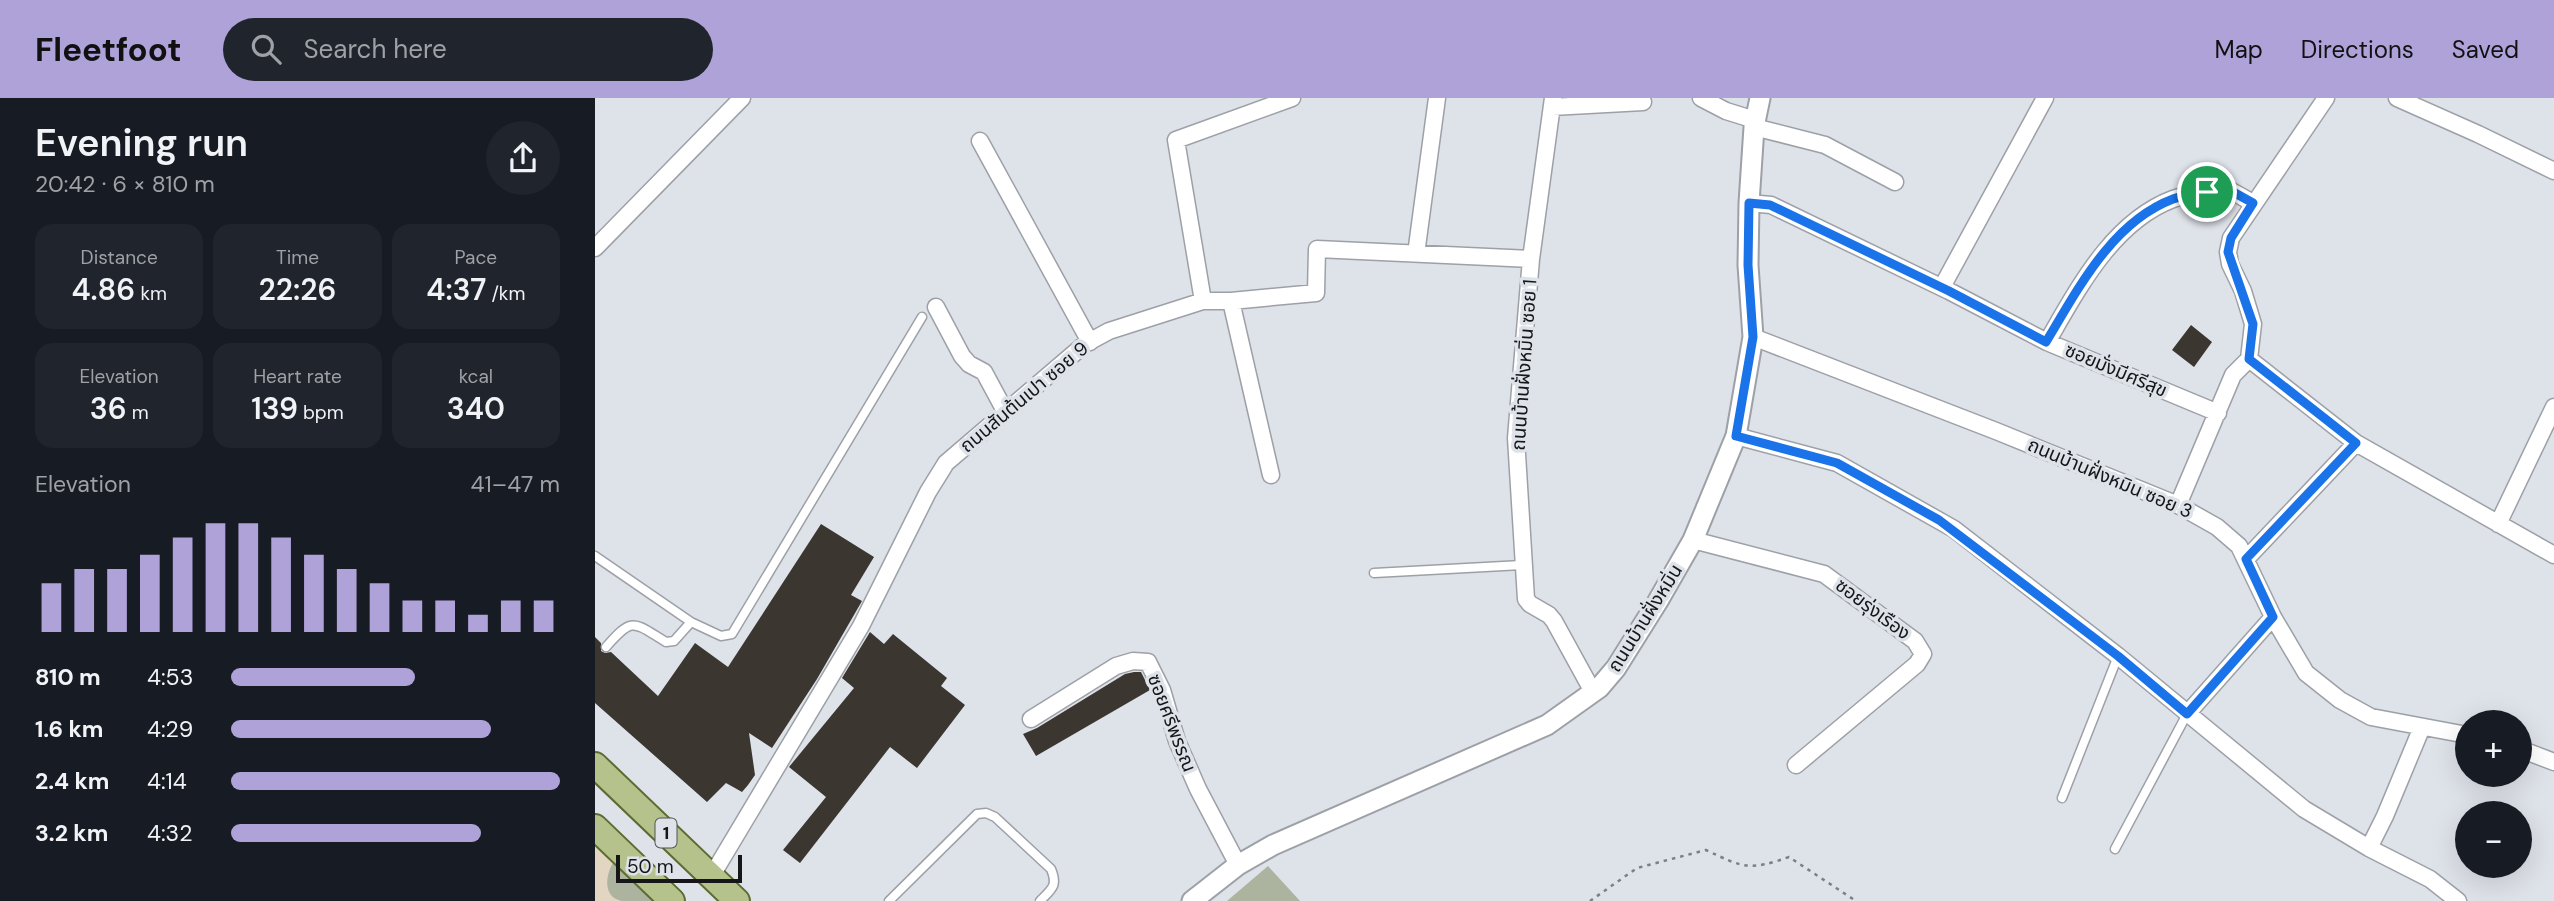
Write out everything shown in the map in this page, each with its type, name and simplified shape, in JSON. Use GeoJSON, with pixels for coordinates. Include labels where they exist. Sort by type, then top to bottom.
{"type":"FeatureCollection","features":[{"type":"Feature","properties":{"kind":"main road","name":"1"},"geometry":{"type":"LineString","coordinates":[[595,765],[737,901]]}},
{"type":"Feature","properties":{"kind":"main road","name":"1"},"geometry":{"type":"LineString","coordinates":[[595,827],[672,901]]}},
{"type":"Feature","properties":{"kind":"street"},"geometry":{"type":"LineString","coordinates":[[595,248],[742,98]]}},
{"type":"Feature","properties":{"kind":"street"},"geometry":{"type":"LineString","coordinates":[[1203,301],[1176,140],[1292,98]]}},
{"type":"Feature","properties":{"kind":"street"},"geometry":{"type":"LineString","coordinates":[[1416,254],[1437,98]]}},
{"type":"Feature","properties":{"kind":"street"},"geometry":{"type":"LineString","coordinates":[[1701,98],[1755,124],[1825,145],[1895,182]]}},
{"type":"Feature","properties":{"kind":"street","name":"ถนนบ้านฝั่งหมิ่น"},"geometry":{"type":"LineString","coordinates":[[1192,901],[1238,865],[1273,845],[1547,725],[1593,692],[1616,668],[1693,540],[1736,436],[1753,337],[1748,265],[1749,203],[1755,124],[1760,98]]}},
{"type":"Feature","properties":{"kind":"street"},"geometry":{"type":"LineString","coordinates":[[1942,288],[2045,98]]}},
{"type":"Feature","properties":{"kind":"street"},"geometry":{"type":"LineString","coordinates":[[2178,505],[2233,375],[2249,359],[2253,324],[2228,252],[2231,238],[2326,98]]}},
{"type":"Feature","properties":{"kind":"street"},"geometry":{"type":"LineString","coordinates":[[2397,98],[2554,171]]}},
{"type":"Feature","properties":{"kind":"street"},"geometry":{"type":"LineString","coordinates":[[1553,102],[1643,102]]}},
{"type":"Feature","properties":{"kind":"street","name":"ถนนบ้านฝั่งหมิ่น ซอย 1"},"geometry":{"type":"LineString","coordinates":[[1553,102],[1531,258],[1516,418],[1523,565],[1526,599],[1554,621],[1593,692]]}},
{"type":"Feature","properties":{"kind":"street"},"geometry":{"type":"LineString","coordinates":[[980,141],[1090,342]]}},
{"type":"Feature","properties":{"kind":"street"},"geometry":{"type":"LineString","coordinates":[[2046,342],[2089,272],[2133,221],[2173,199],[2226,188],[2253,203]]}},
{"type":"Feature","properties":{"kind":"street","name":"ซอยมั่งมีศรีสุข"},"geometry":{"type":"LineString","coordinates":[[1749,203],[1770,205],[1942,288],[2046,342],[2218,413]]}},
{"type":"Feature","properties":{"kind":"street","name":"ถนนสันต้นเปา ซอย 9"},"geometry":{"type":"LineString","coordinates":[[711,877],[861,626],[946,463],[1090,342],[1109,331],[1203,301],[1316,293],[1317,249],[1531,258]]}},
{"type":"Feature","properties":{"kind":"street"},"geometry":{"type":"LineString","coordinates":[[1231,301],[1271,475]]}},
{"type":"Feature","properties":{"kind":"street"},"geometry":{"type":"LineString","coordinates":[[936,307],[962,356],[969,364],[984,372],[1005,411]]}},
{"type":"Feature","properties":{"kind":"street","name":"ถนนบ้านฝั่งหมิน ซอย 3"},"geometry":{"type":"LineString","coordinates":[[1753,337],[1996,430],[2178,505],[2217,527],[2239,546],[2273,617],[2306,673],[2340,700],[2371,717],[2455,733]]}},
{"type":"Feature","properties":{"kind":"street"},"geometry":{"type":"LineString","coordinates":[[2249,359],[2356,443],[2554,555]]}},
{"type":"Feature","properties":{"kind":"street"},"geometry":{"type":"LineString","coordinates":[[2498,524],[2554,407]]}},
{"type":"Feature","properties":{"kind":"street"},"geometry":{"type":"LineString","coordinates":[[1736,436],[1837,463],[1939,520],[2118,656],[2304,809],[2369,848],[2430,879],[2458,901]]}},
{"type":"Feature","properties":{"kind":"street"},"geometry":{"type":"LineString","coordinates":[[2246,559],[2356,443]]}},
{"type":"Feature","properties":{"kind":"street","name":"ซอยรุ่งเรือง"},"geometry":{"type":"LineString","coordinates":[[1693,540],[1824,574],[1915,641],[1921,649],[1923,654],[1917,664],[1796,765]]}},
{"type":"Feature","properties":{"kind":"street"},"geometry":{"type":"LineString","coordinates":[[2187,714],[2273,617]]}},
{"type":"Feature","properties":{"kind":"street","name":"ซอยศรีพรรณ"},"geometry":{"type":"LineString","coordinates":[[1031,719],[1116,666],[1133,661],[1148,662],[1162,690],[1177,741],[1198,789],[1238,865]]}},
{"type":"Feature","properties":{"kind":"street"},"geometry":{"type":"LineString","coordinates":[[2369,848],[2385,817],[2422,727]]}},
{"type":"Feature","properties":{"kind":"street"},"geometry":{"type":"LineString","coordinates":[[2532,754],[2554,762]]}},
{"type":"Feature","properties":{"kind":"lane"},"geometry":{"type":"LineString","coordinates":[[595,556],[691,622],[721,636],[732,634],[922,317]]}},
{"type":"Feature","properties":{"kind":"lane"},"geometry":{"type":"LineString","coordinates":[[1374,573],[1523,565]]}},
{"type":"Feature","properties":{"kind":"lane"},"geometry":{"type":"LineString","coordinates":[[605,647],[627,625],[637,624],[666,642],[674,641],[691,622]]}},
{"type":"Feature","properties":{"kind":"lane"},"geometry":{"type":"LineString","coordinates":[[2061,798],[2118,656]]}},
{"type":"Feature","properties":{"kind":"lane"},"geometry":{"type":"LineString","coordinates":[[2115,849],[2187,714]]}},
{"type":"Feature","properties":{"kind":"lane"},"geometry":{"type":"LineString","coordinates":[[888,901],[977,814],[986,813],[995,817],[1051,869],[1055,880],[1052,889],[1040,901]]}},
{"type":"Feature","properties":{"kind":"path"},"geometry":{"type":"LineString","coordinates":[[1590,901],[1637,867],[1706,850],[1737,865],[1762,866],[1789,857],[1856,901]]}},
{"type":"Feature","properties":{"kind":"shaded area"},"geometry":{"type":"Polygon","coordinates":[[[595,840],[657,901],[595,901],[595,840]]]}},
{"type":"Feature","properties":{"kind":"green space"},"geometry":{"type":"Polygon","coordinates":[[[615,860],[656,901],[622,901],[611,895],[607,884],[609,871],[615,860]]]}},
{"type":"Feature","properties":{"kind":"green space"},"geometry":{"type":"Polygon","coordinates":[[[1268,866],[1300,901],[1227,901],[1268,866]]]}},
{"type":"Feature","properties":{"kind":"building"},"geometry":{"type":"Polygon","coordinates":[[[2191,325],[2212,342],[2194,367],[2172,350],[2191,325]]]}},
{"type":"Feature","properties":{"kind":"building"},"geometry":{"type":"Polygon","coordinates":[[[821,524],[874,557],[851,595],[862,601],[817,679],[772,748],[749,733],[755,775],[748,785],[742,792],[726,783],[707,802],[595,703],[595,637],[601,643],[601,651],[611,652],[658,696],[695,643],[728,667],[821,524]]]}},
{"type":"Feature","properties":{"kind":"building"},"geometry":{"type":"Polygon","coordinates":[[[870,632],[884,644],[893,634],[947,678],[941,686],[965,705],[917,768],[890,747],[800,863],[783,850],[826,797],[789,767],[854,688],[842,678],[870,632]]]}},
{"type":"Feature","properties":{"kind":"building"},"geometry":{"type":"Polygon","coordinates":[[[1141,672],[1150,690],[1036,756],[1023,734],[1125,674],[1141,672]]]}},
{"type":"Feature","properties":{"kind":"route"},"geometry":{"type":"LineString","coordinates":[[2226,188],[2253,203],[2231,238],[2228,252],[2253,324],[2249,359],[2356,443],[2246,559],[2273,617],[2187,714],[2118,656],[1954,529],[1837,463],[1736,436],[1753,337],[1748,265],[1749,203],[1770,205],[1949,291],[2046,342],[2089,272],[2133,221],[2173,199],[2207,192],[2226,188]]}}]}
